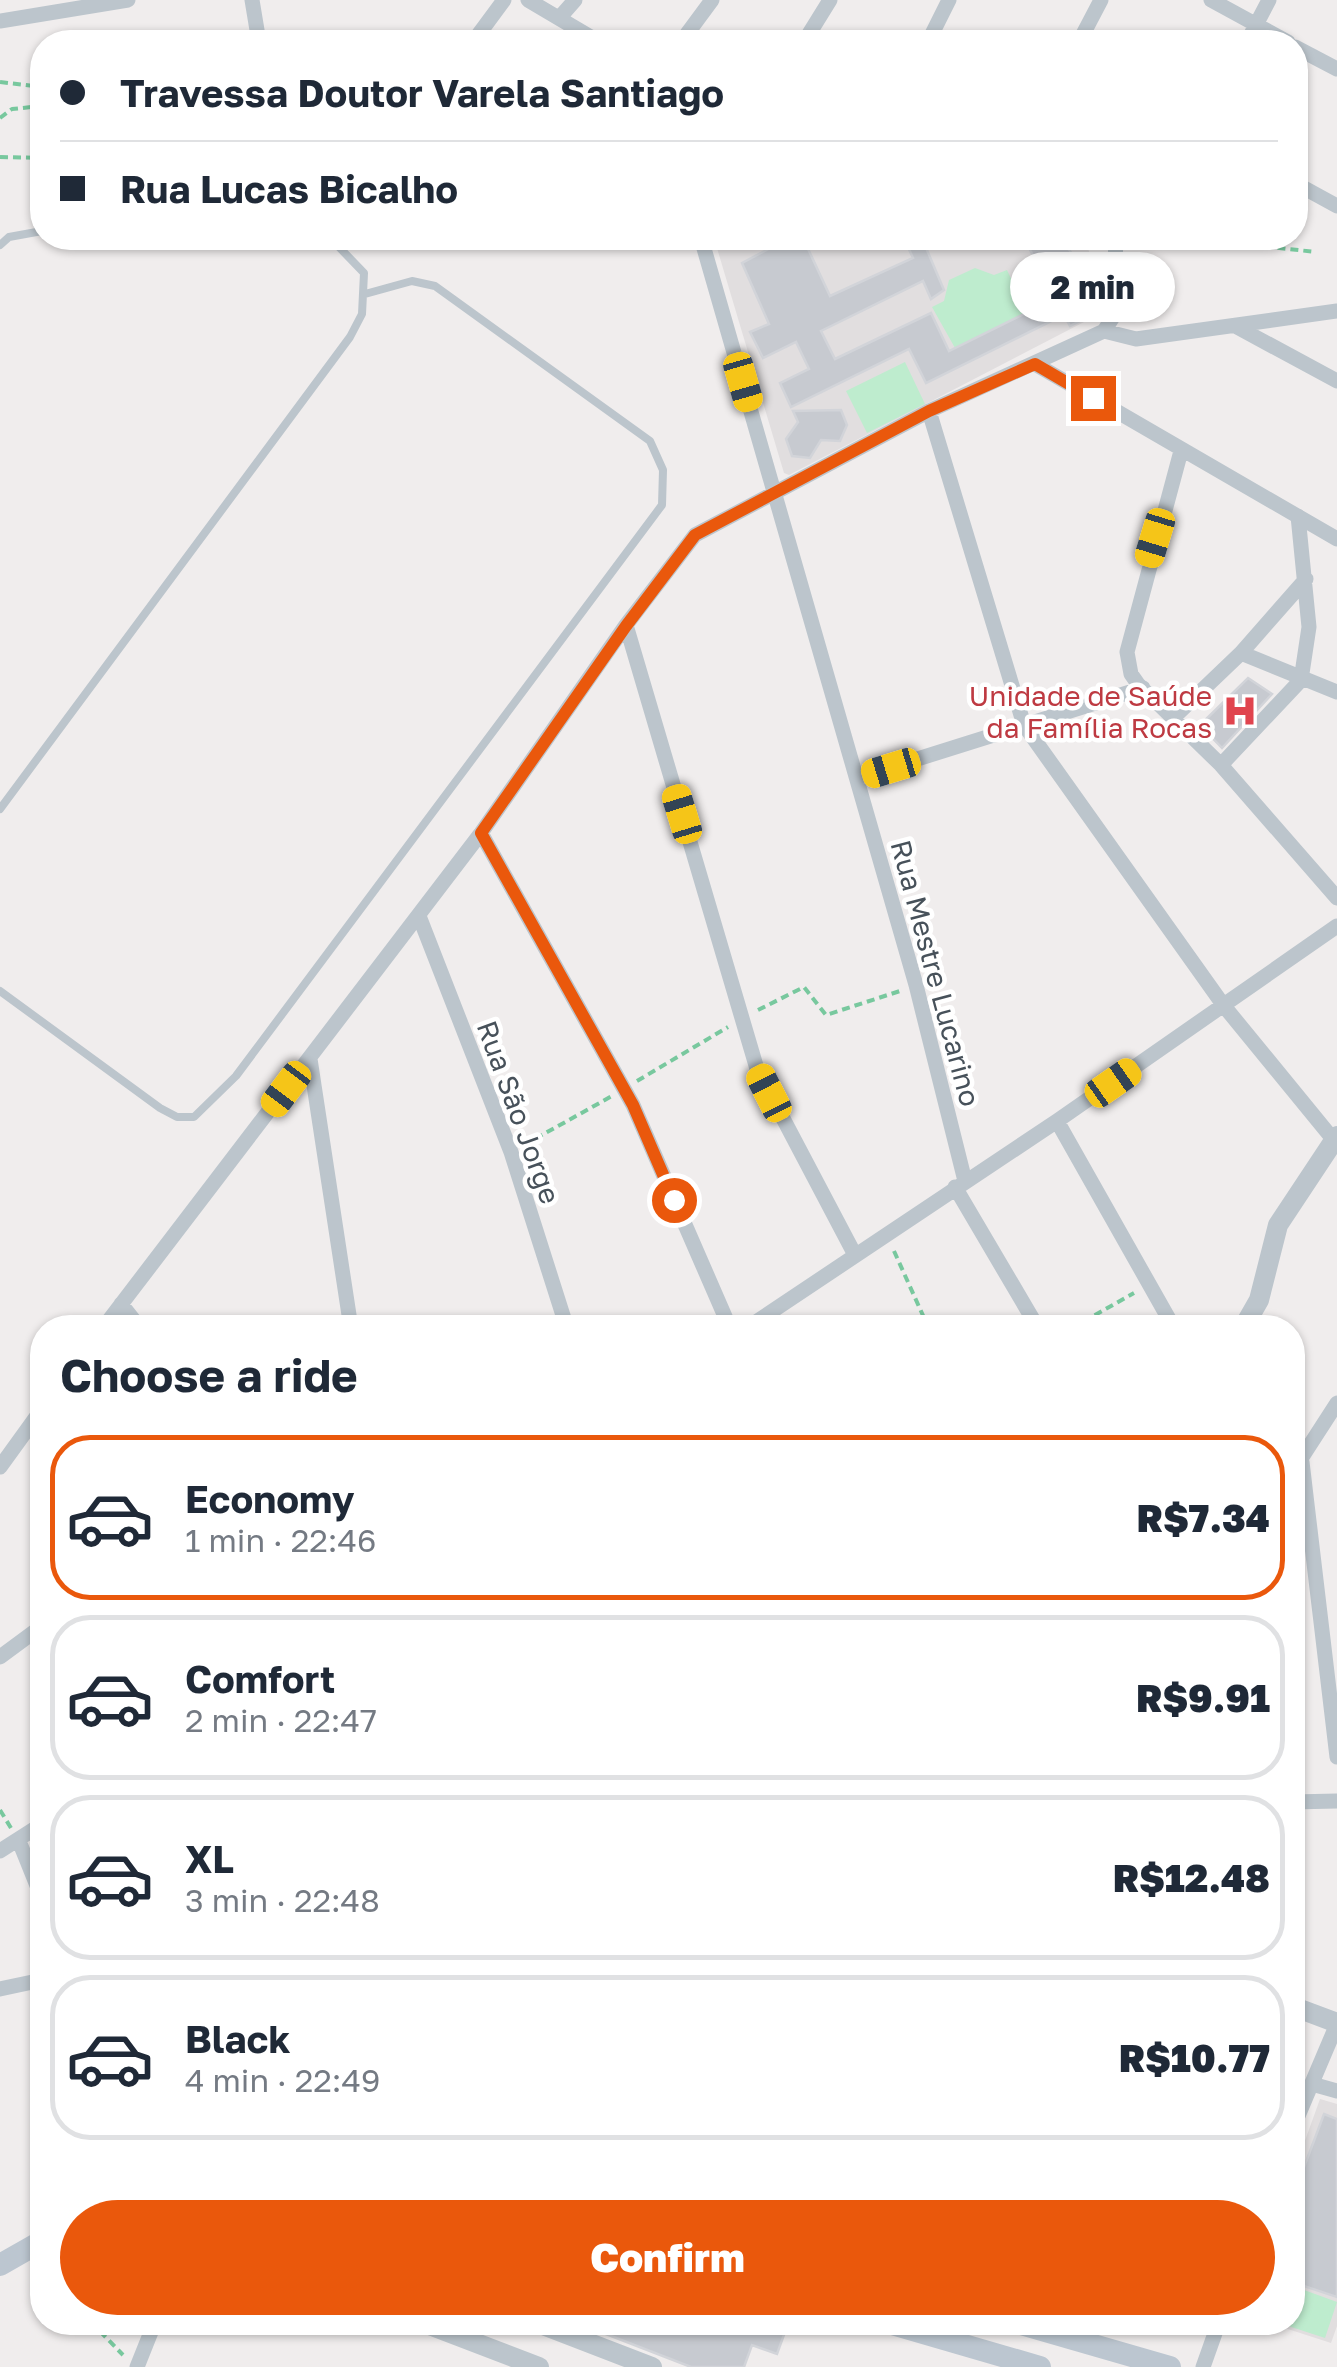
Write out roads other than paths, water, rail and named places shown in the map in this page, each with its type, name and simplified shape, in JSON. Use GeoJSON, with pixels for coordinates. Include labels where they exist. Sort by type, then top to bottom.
{"type":"FeatureCollection","features":[{"type":"Feature","properties":{"kind":"main road"},"geometry":{"type":"LineString","coordinates":[[0,2265],[30,2248]]}},
{"type":"Feature","properties":{"kind":"main road"},"geometry":{"type":"LineString","coordinates":[[925,2335],[1007,2362],[1040,2367]]}},
{"type":"Feature","properties":{"kind":"main road"},"geometry":{"type":"LineString","coordinates":[[1059,2335],[1170,2367]]}},
{"type":"Feature","properties":{"kind":"street"},"geometry":{"type":"LineString","coordinates":[[0,21],[128,0]]}},
{"type":"Feature","properties":{"kind":"street"},"geometry":{"type":"LineString","coordinates":[[252,0],[257,30]]}},
{"type":"Feature","properties":{"kind":"street"},"geometry":{"type":"LineString","coordinates":[[482,30],[504,0]]}},
{"type":"Feature","properties":{"kind":"street"},"geometry":{"type":"LineString","coordinates":[[528,0],[581,30]]}},
{"type":"Feature","properties":{"kind":"street"},"geometry":{"type":"LineString","coordinates":[[560,16],[575,0]]}},
{"type":"Feature","properties":{"kind":"street"},"geometry":{"type":"LineString","coordinates":[[690,30],[712,0]]}},
{"type":"Feature","properties":{"kind":"street"},"geometry":{"type":"LineString","coordinates":[[811,30],[830,0]]}},
{"type":"Feature","properties":{"kind":"street"},"geometry":{"type":"LineString","coordinates":[[934,30],[948,0]]}},
{"type":"Feature","properties":{"kind":"street"},"geometry":{"type":"LineString","coordinates":[[1085,30],[1101,0]]}},
{"type":"Feature","properties":{"kind":"street"},"geometry":{"type":"LineString","coordinates":[[1211,0],[1265,30]]}},
{"type":"Feature","properties":{"kind":"street"},"geometry":{"type":"LineString","coordinates":[[1253,30],[1270,0]]}},
{"type":"Feature","properties":{"kind":"street"},"geometry":{"type":"LineString","coordinates":[[1308,53],[1337,69]]}},
{"type":"Feature","properties":{"kind":"street"},"geometry":{"type":"LineString","coordinates":[[1308,190],[1337,206]]}},
{"type":"Feature","properties":{"kind":"street","name":"Rua Mestre Lucarino"},"geometry":{"type":"LineString","coordinates":[[705,250],[916,985],[960,1184],[1031,1315]]}},
{"type":"Feature","properties":{"kind":"street"},"geometry":{"type":"LineString","coordinates":[[112,1315],[481,833],[695,535],[929,411],[1104,331],[1113,316],[1116,250]]}},
{"type":"Feature","properties":{"kind":"street"},"geometry":{"type":"LineString","coordinates":[[1104,331],[1136,339],[1337,311]]}},
{"type":"Feature","properties":{"kind":"street"},"geometry":{"type":"LineString","coordinates":[[1238,327],[1337,381]]}},
{"type":"Feature","properties":{"kind":"street"},"geometry":{"type":"LineString","coordinates":[[1035,364],[1337,539]]}},
{"type":"Feature","properties":{"kind":"street"},"geometry":{"type":"LineString","coordinates":[[929,411],[1026,728],[1224,1006],[1336,1141],[1278,1225],[1258,1300],[1250,1315]]}},
{"type":"Feature","properties":{"kind":"street"},"geometry":{"type":"LineString","coordinates":[[1181,451],[1127,652],[1131,674],[1220,765],[1337,898]]}},
{"type":"Feature","properties":{"kind":"street"},"geometry":{"type":"LineString","coordinates":[[1220,765],[1301,680],[1310,628],[1298,516]]}},
{"type":"Feature","properties":{"kind":"street"},"geometry":{"type":"LineString","coordinates":[[1173,718],[1241,653],[1306,579]]}},
{"type":"Feature","properties":{"kind":"street"},"geometry":{"type":"LineString","coordinates":[[626,626],[757,1069],[855,1255]]}},
{"type":"Feature","properties":{"kind":"street"},"geometry":{"type":"LineString","coordinates":[[1241,653],[1337,692]]}},
{"type":"Feature","properties":{"kind":"street"},"geometry":{"type":"LineString","coordinates":[[857,778],[1026,728],[1141,686]]}},
{"type":"Feature","properties":{"kind":"street"},"geometry":{"type":"LineString","coordinates":[[481,833],[624,1089],[724,1315]]}},
{"type":"Feature","properties":{"kind":"street","name":"Rua São Jorge"},"geometry":{"type":"LineString","coordinates":[[418,916],[511,1152],[562,1315]]}},
{"type":"Feature","properties":{"kind":"street"},"geometry":{"type":"LineString","coordinates":[[766,1315],[1057,1122],[1337,926]]}},
{"type":"Feature","properties":{"kind":"street"},"geometry":{"type":"LineString","coordinates":[[310,1059],[348,1315]]}},
{"type":"Feature","properties":{"kind":"street"},"geometry":{"type":"LineString","coordinates":[[1057,1122],[1167,1315]]}},
{"type":"Feature","properties":{"kind":"street"},"geometry":{"type":"LineString","coordinates":[[120,1304],[129,1315]]}},
{"type":"Feature","properties":{"kind":"street"},"geometry":{"type":"LineString","coordinates":[[1305,1454],[1337,1404]]}},
{"type":"Feature","properties":{"kind":"street"},"geometry":{"type":"LineString","coordinates":[[0,1466],[30,1425]]}},
{"type":"Feature","properties":{"kind":"street"},"geometry":{"type":"LineString","coordinates":[[1305,1524],[1337,1757]]}},
{"type":"Feature","properties":{"kind":"street"},"geometry":{"type":"LineString","coordinates":[[0,1657],[30,1635]]}},
{"type":"Feature","properties":{"kind":"street"},"geometry":{"type":"LineString","coordinates":[[1305,1802],[1337,1801]]}},
{"type":"Feature","properties":{"kind":"street"},"geometry":{"type":"LineString","coordinates":[[0,1851],[30,1833]]}},
{"type":"Feature","properties":{"kind":"street"},"geometry":{"type":"LineString","coordinates":[[19,1842],[30,1869]]}},
{"type":"Feature","properties":{"kind":"street"},"geometry":{"type":"LineString","coordinates":[[0,1989],[30,1983]]}},
{"type":"Feature","properties":{"kind":"street"},"geometry":{"type":"LineString","coordinates":[[1305,2011],[1337,2024],[1305,2100]]}},
{"type":"Feature","properties":{"kind":"street"},"geometry":{"type":"LineString","coordinates":[[1312,2084],[1337,2091]]}},
{"type":"Feature","properties":{"kind":"street"},"geometry":{"type":"LineString","coordinates":[[130,2362],[147,2335]]}},
{"type":"Feature","properties":{"kind":"street"},"geometry":{"type":"LineString","coordinates":[[455,2335],[539,2367]]}},
{"type":"Feature","properties":{"kind":"street"},"geometry":{"type":"LineString","coordinates":[[569,2335],[652,2367]]}},
{"type":"Feature","properties":{"kind":"street"},"geometry":{"type":"LineString","coordinates":[[1202,2367],[1214,2335]]}},
{"type":"Feature","properties":{"kind":"lane"},"geometry":{"type":"LineString","coordinates":[[0,245],[9,237],[30,233]]}},
{"type":"Feature","properties":{"kind":"lane"},"geometry":{"type":"LineString","coordinates":[[0,810],[350,337],[362,314],[364,273],[342,250]]}},
{"type":"Feature","properties":{"kind":"lane"},"geometry":{"type":"LineString","coordinates":[[0,992],[160,1108],[177,1117],[194,1117],[236,1076],[662,505],[663,470],[650,442],[435,286],[412,282],[365,294]]}},
{"type":"Feature","properties":{"kind":"place","name":"Unidade de Saúde da Família Rocas"},"geometry":{"type":"Point","coordinates":[1240,711]}}]}
